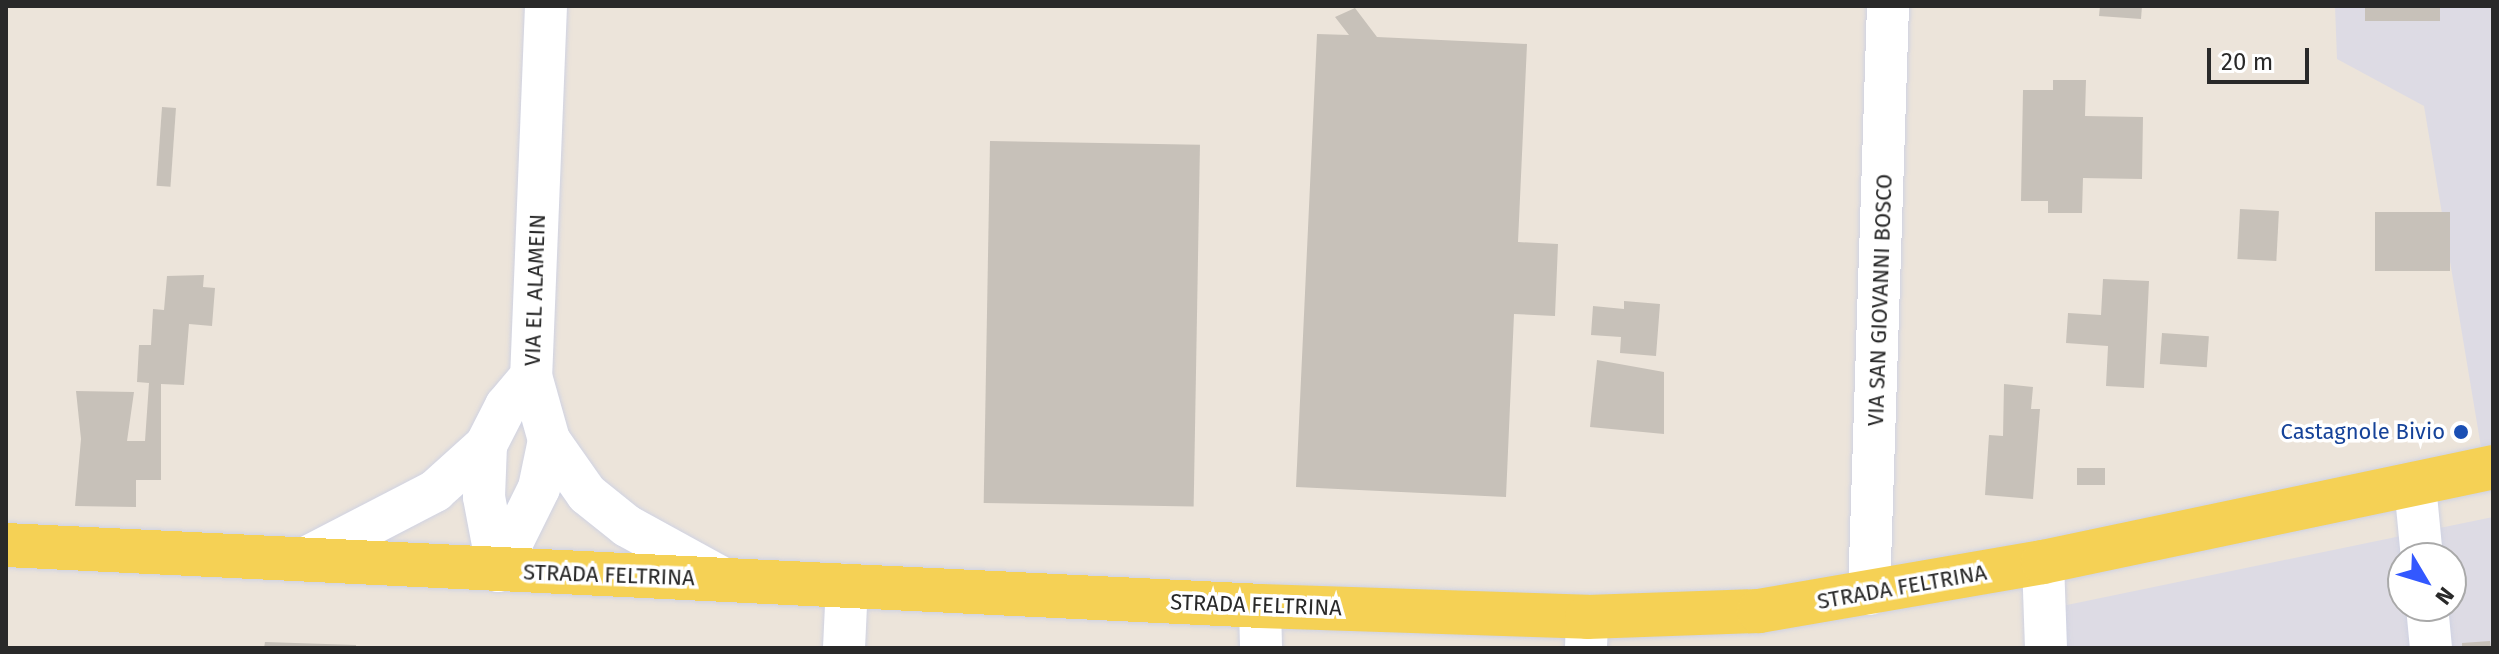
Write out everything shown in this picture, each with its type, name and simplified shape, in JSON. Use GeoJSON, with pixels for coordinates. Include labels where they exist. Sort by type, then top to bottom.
{"type":"FeatureCollection","features":[{"type":"Feature","properties":{"kind":"main road","name":"STRADA FELTRINA"},"geometry":{"type":"LineString","coordinates":[[6,545],[498,571],[847,585],[1260,627],[1587,632],[1869,594],[2043,562],[2493,467]]}},
{"type":"Feature","properties":{"kind":"street","name":"VIA EL ALAMEIN"},"geometry":{"type":"LineString","coordinates":[[546,6],[531,376],[549,440],[587,494],[627,526],[724,579]]}},
{"type":"Feature","properties":{"kind":"street","name":"VIA SAN GIOVANNI BOSCO"},"geometry":{"type":"LineString","coordinates":[[1869,594],[1888,6]]}},
{"type":"Feature","properties":{"kind":"street"},"geometry":{"type":"LineString","coordinates":[[304,559],[435,491],[486,445],[506,406],[531,376]]}},
{"type":"Feature","properties":{"kind":"street"},"geometry":{"type":"LineString","coordinates":[[498,571],[539,488],[549,440]]}},
{"type":"Feature","properties":{"kind":"street"},"geometry":{"type":"LineString","coordinates":[[486,445],[484,497],[498,571]]}},
{"type":"Feature","properties":{"kind":"street"},"geometry":{"type":"LineString","coordinates":[[2415,485],[2420,542]]}},
{"type":"Feature","properties":{"kind":"street"},"geometry":{"type":"LineString","coordinates":[[2043,562],[2046,648]]}},
{"type":"Feature","properties":{"kind":"street"},"geometry":{"type":"LineString","coordinates":[[844,648],[847,585]]}},
{"type":"Feature","properties":{"kind":"street"},"geometry":{"type":"LineString","coordinates":[[2429,622],[2431,648]]}},
{"type":"Feature","properties":{"kind":"shaded area"},"geometry":{"type":"Polygon","coordinates":[[[2335,6],[2493,6],[2493,444],[2481,447],[2424,106],[2337,59],[2335,6]]]}},
{"type":"Feature","properties":{"kind":"shaded area"},"geometry":{"type":"Polygon","coordinates":[[[2493,517],[2493,648],[2038,648],[2033,612],[2493,517]]]}},
{"type":"Feature","properties":{"kind":"building"},"geometry":{"type":"Polygon","coordinates":[[[2100,6],[2142,6],[2141,19],[2099,16],[2100,6]]]}},
{"type":"Feature","properties":{"kind":"building"},"geometry":{"type":"Polygon","coordinates":[[[2365,6],[2440,6],[2440,21],[2365,21],[2365,6]]]}},
{"type":"Feature","properties":{"kind":"building"},"geometry":{"type":"Polygon","coordinates":[[[1355,8],[1377,37],[1527,44],[1518,242],[1558,244],[1555,316],[1514,314],[1506,497],[1296,487],[1317,34],[1349,35],[1335,17],[1355,8]]]}},
{"type":"Feature","properties":{"kind":"building"},"geometry":{"type":"Polygon","coordinates":[[[2053,80],[2086,80],[2085,116],[2143,117],[2142,179],[2083,178],[2082,213],[2048,213],[2048,201],[2021,201],[2023,90],[2053,90],[2053,80]]]}},
{"type":"Feature","properties":{"kind":"building"},"geometry":{"type":"Polygon","coordinates":[[[162,107],[176,108],[170,187],[156,186],[162,107]]]}},
{"type":"Feature","properties":{"kind":"building"},"geometry":{"type":"Polygon","coordinates":[[[990,141],[1200,145],[1194,507],[984,503],[990,141]]]}},
{"type":"Feature","properties":{"kind":"building"},"geometry":{"type":"Polygon","coordinates":[[[2240,209],[2279,211],[2276,261],[2237,259],[2240,209]]]}},
{"type":"Feature","properties":{"kind":"building"},"geometry":{"type":"Polygon","coordinates":[[[2375,212],[2450,212],[2450,271],[2375,271],[2375,212]]]}},
{"type":"Feature","properties":{"kind":"building"},"geometry":{"type":"Polygon","coordinates":[[[204,275],[203,287],[215,288],[212,326],[189,324],[184,385],[161,384],[161,480],[136,480],[136,507],[75,506],[81,439],[76,391],[134,392],[127,441],[145,441],[149,383],[137,382],[139,345],[151,345],[153,309],[164,310],[167,276],[204,275]]]}},
{"type":"Feature","properties":{"kind":"building"},"geometry":{"type":"Polygon","coordinates":[[[2103,279],[2149,281],[2144,388],[2106,386],[2108,346],[2066,343],[2068,313],[2101,315],[2103,279]]]}},
{"type":"Feature","properties":{"kind":"building"},"geometry":{"type":"Polygon","coordinates":[[[1624,301],[1660,304],[1656,356],[1620,353],[1621,337],[1591,335],[1593,306],[1624,309],[1624,301]]]}},
{"type":"Feature","properties":{"kind":"building"},"geometry":{"type":"Polygon","coordinates":[[[2162,333],[2209,336],[2207,367],[2160,364],[2162,333]]]}},
{"type":"Feature","properties":{"kind":"building"},"geometry":{"type":"Polygon","coordinates":[[[1597,360],[1664,372],[1664,434],[1590,427],[1597,360]]]}},
{"type":"Feature","properties":{"kind":"building"},"geometry":{"type":"Polygon","coordinates":[[[2004,384],[2033,387],[2031,409],[2040,409],[2033,499],[1985,495],[1989,435],[2003,436],[2004,384]]]}},
{"type":"Feature","properties":{"kind":"building"},"geometry":{"type":"Polygon","coordinates":[[[2077,468],[2105,468],[2105,485],[2077,485],[2077,468]]]}},
{"type":"Feature","properties":{"kind":"building"},"geometry":{"type":"Polygon","coordinates":[[[2490,641],[2491,648],[2462,648],[2462,643],[2490,641]]]}},
{"type":"Feature","properties":{"kind":"building"},"geometry":{"type":"Polygon","coordinates":[[[265,642],[356,645],[356,648],[264,648],[265,642]]]}},
{"type":"Feature","properties":{"kind":"place","name":"Castagnole Bivio"},"geometry":{"type":"Point","coordinates":[2461,432]}}]}
